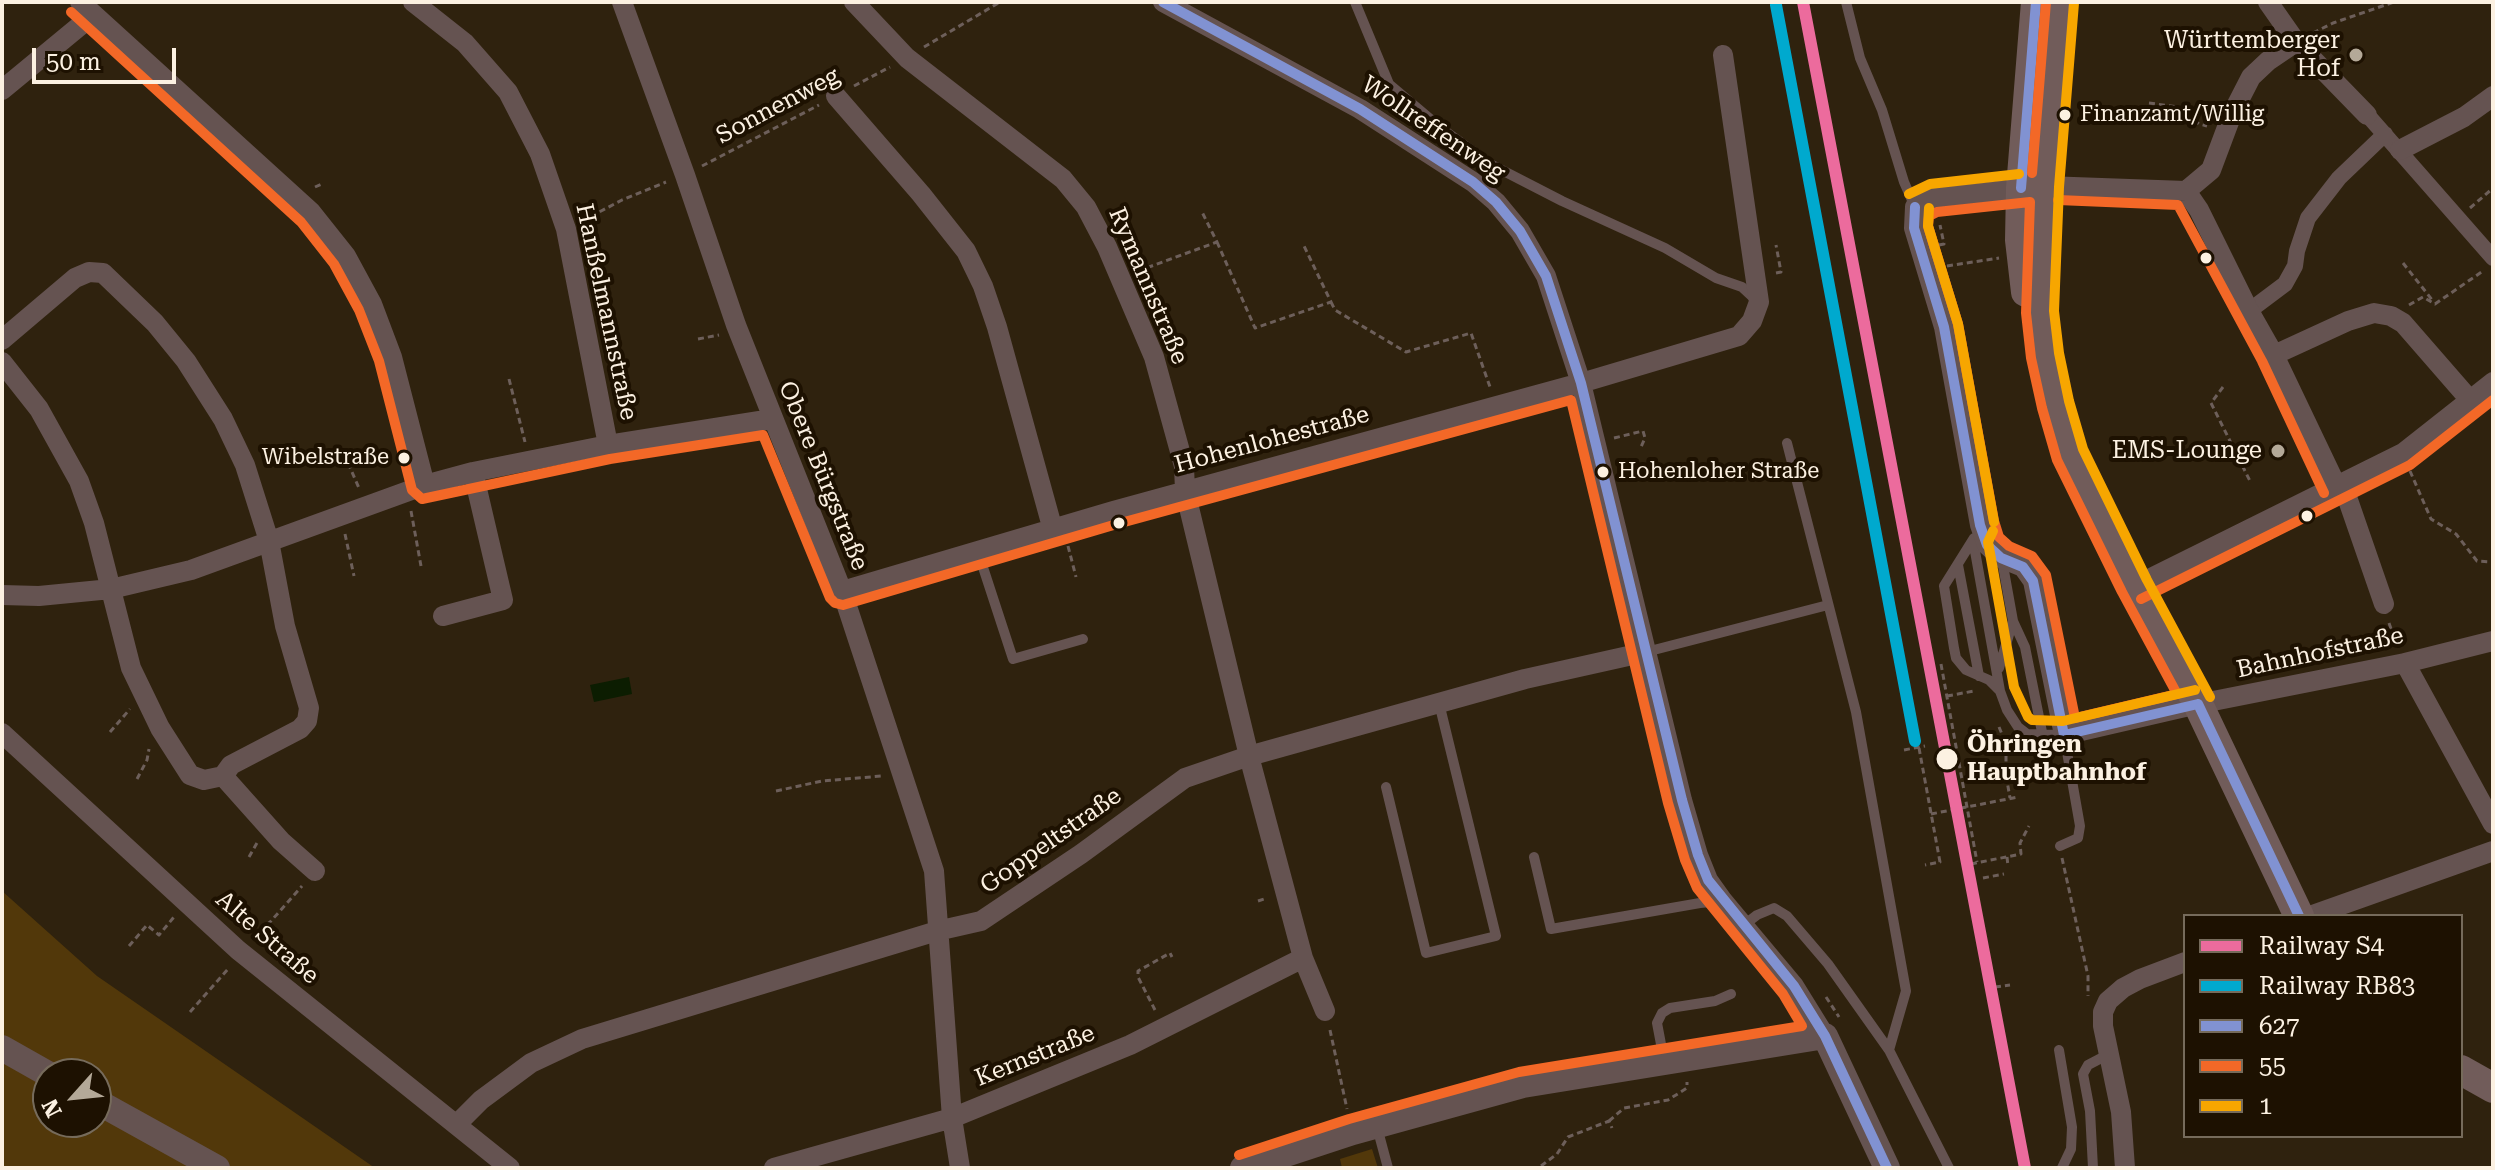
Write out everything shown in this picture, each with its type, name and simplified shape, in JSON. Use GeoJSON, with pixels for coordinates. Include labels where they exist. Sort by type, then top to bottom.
{"type":"FeatureCollection","features":[{"type":"Feature","properties":{"kind":"main road"},"geometry":{"type":"LineString","coordinates":[[2045,355],[2028,311],[2020,237],[2033,187],[2055,6]]}},
{"type":"Feature","properties":{"kind":"main road"},"geometry":{"type":"LineString","coordinates":[[2033,187],[2045,355],[2070,454],[2198,704],[2298,914]]}},
{"type":"Feature","properties":{"kind":"main road"},"geometry":{"type":"LineString","coordinates":[[2463,1071],[2493,1088]]}},
{"type":"Feature","properties":{"kind":"street","name":"Hanßelmannstraße"},"geometry":{"type":"LineString","coordinates":[[413,2],[465,43],[508,92],[540,154],[566,229],[608,445]]}},
{"type":"Feature","properties":{"kind":"street","name":"Obere Bürgstraße"},"geometry":{"type":"LineString","coordinates":[[622,2],[736,325],[842,591],[934,871],[952,1118],[960,1168]]}},
{"type":"Feature","properties":{"kind":"street","name":"Rymannstraße"},"geometry":{"type":"LineString","coordinates":[[854,2],[907,58],[1063,179],[1086,207],[1120,278],[1154,357],[1184,466],[1185,491],[1249,756],[1303,958],[1325,1011]]}},
{"type":"Feature","properties":{"kind":"street","name":"Wollreffenweg"},"geometry":{"type":"LineString","coordinates":[[1163,2],[1360,109],[1473,182],[1496,202],[1520,231],[1546,276],[1581,383],[1698,855],[1708,880],[1794,986],[1825,1036]]}},
{"type":"Feature","properties":{"kind":"street"},"geometry":{"type":"LineString","coordinates":[[2268,2],[2296,42],[2400,150],[2493,258]]}},
{"type":"Feature","properties":{"kind":"street"},"geometry":{"type":"LineString","coordinates":[[2,90],[87,8],[302,204],[346,256],[372,304],[392,357],[415,489]]}},
{"type":"Feature","properties":{"kind":"street"},"geometry":{"type":"LineString","coordinates":[[2064,735],[2033,581],[2023,567],[2001,558],[1976,533],[1947,343],[1914,228],[1915,207],[1933,198],[2033,187],[2186,191],[2211,170],[2251,77],[2296,42]]}},
{"type":"Feature","properties":{"kind":"street"},"geometry":{"type":"LineString","coordinates":[[1723,55],[1759,302]]}},
{"type":"Feature","properties":{"kind":"street"},"geometry":{"type":"LineString","coordinates":[[836,96],[964,247],[983,286],[997,327],[1058,528]]}},
{"type":"Feature","properties":{"kind":"street"},"geometry":{"type":"LineString","coordinates":[[2400,150],[2464,117],[2493,96]]}},
{"type":"Feature","properties":{"kind":"street"},"geometry":{"type":"LineString","coordinates":[[2249,311],[2285,284],[2295,266],[2308,218],[2339,178],[2385,134]]}},
{"type":"Feature","properties":{"kind":"street"},"geometry":{"type":"LineString","coordinates":[[2186,191],[2199,210],[2274,355],[2337,487],[2348,500],[2384,604]]}},
{"type":"Feature","properties":{"kind":"street"},"geometry":{"type":"LineString","coordinates":[[2,340],[75,278],[89,272],[103,273],[155,323],[186,361],[223,419],[245,465],[269,541],[285,626],[309,708],[307,721],[300,729],[231,765],[223,776],[204,780],[190,775],[160,728],[131,668],[94,523],[79,481],[39,409],[2,362]]}},
{"type":"Feature","properties":{"kind":"street","name":"Hohenlohestraße"},"geometry":{"type":"LineString","coordinates":[[842,591],[1739,336],[1752,321],[1759,302]]}},
{"type":"Feature","properties":{"kind":"street"},"geometry":{"type":"LineString","coordinates":[[2274,355],[2348,321],[2374,313],[2391,316],[2403,323],[2470,400]]}},
{"type":"Feature","properties":{"kind":"street"},"geometry":{"type":"LineString","coordinates":[[2135,586],[2403,453],[2493,382]]}},
{"type":"Feature","properties":{"kind":"street"},"geometry":{"type":"LineString","coordinates":[[2,595],[39,596],[111,589],[191,570],[415,489],[473,472],[608,445],[772,419]]}},
{"type":"Feature","properties":{"kind":"street"},"geometry":{"type":"LineString","coordinates":[[443,616],[503,600],[473,472]]}},
{"type":"Feature","properties":{"kind":"street","name":"Bahnhofstraße"},"geometry":{"type":"LineString","coordinates":[[2064,735],[2403,658],[2493,641]]}},
{"type":"Feature","properties":{"kind":"street","name":"Goppeltstraße"},"geometry":{"type":"LineString","coordinates":[[457,1124],[481,1100],[531,1063],[582,1039],[937,931],[981,921],[1081,854],[1185,778],[1249,756],[1525,679],[1646,652]]}},
{"type":"Feature","properties":{"kind":"street"},"geometry":{"type":"LineString","coordinates":[[2403,658],[2493,824]]}},
{"type":"Feature","properties":{"kind":"street","name":"Alte Straße"},"geometry":{"type":"LineString","coordinates":[[2,733],[240,951],[510,1168]]}},
{"type":"Feature","properties":{"kind":"street"},"geometry":{"type":"LineString","coordinates":[[223,776],[281,841],[315,871]]}},
{"type":"Feature","properties":{"kind":"street"},"geometry":{"type":"LineString","coordinates":[[2316,914],[2493,851]]}},
{"type":"Feature","properties":{"kind":"street","name":"Kernstraße"},"geometry":{"type":"LineString","coordinates":[[774,1168],[952,1118],[1130,1045],[1303,958]]}},
{"type":"Feature","properties":{"kind":"street"},"geometry":{"type":"LineString","coordinates":[[2125,1168],[2121,1112],[2103,1026],[2103,1012],[2108,1001],[2123,988],[2183,963]]}},
{"type":"Feature","properties":{"kind":"street"},"geometry":{"type":"LineString","coordinates":[[1243,1168],[1364,1129],[1523,1085],[1825,1036],[1887,1168]]}},
{"type":"Feature","properties":{"kind":"street"},"geometry":{"type":"LineString","coordinates":[[2,1048],[32,1065]]}},
{"type":"Feature","properties":{"kind":"street"},"geometry":{"type":"LineString","coordinates":[[112,1110],[217,1168]]}},
{"type":"Feature","properties":{"kind":"lane"},"geometry":{"type":"LineString","coordinates":[[1355,2],[1389,84],[1441,128],[1492,165],[1665,248],[1716,278],[1742,287],[1759,302]]}},
{"type":"Feature","properties":{"kind":"lane"},"geometry":{"type":"LineString","coordinates":[[1846,2],[1860,58],[1882,110],[1915,207]]}},
{"type":"Feature","properties":{"kind":"lane"},"geometry":{"type":"LineString","coordinates":[[1787,443],[1856,712],[1906,991],[1889,1050]]}},
{"type":"Feature","properties":{"kind":"lane"},"geometry":{"type":"LineString","coordinates":[[1976,533],[1944,586],[1956,658],[1966,670],[1989,680],[2000,691]]}},
{"type":"Feature","properties":{"kind":"lane"},"geometry":{"type":"LineString","coordinates":[[1976,533],[2000,691],[2007,710],[2018,727],[2027,734],[2043,737],[2064,735],[2080,826],[2078,838],[2060,846]]}},
{"type":"Feature","properties":{"kind":"lane"},"geometry":{"type":"LineString","coordinates":[[978,552],[1013,659],[1083,639]]}},
{"type":"Feature","properties":{"kind":"lane"},"geometry":{"type":"LineString","coordinates":[[2001,558],[2013,621],[2025,647],[2043,737]]}},
{"type":"Feature","properties":{"kind":"lane"},"geometry":{"type":"LineString","coordinates":[[1958,565],[1979,676]]}},
{"type":"Feature","properties":{"kind":"lane"},"geometry":{"type":"LineString","coordinates":[[1646,652],[1828,605]]}},
{"type":"Feature","properties":{"kind":"lane"},"geometry":{"type":"LineString","coordinates":[[1998,670],[2013,621]]}},
{"type":"Feature","properties":{"kind":"lane"},"geometry":{"type":"LineString","coordinates":[[1386,787],[1426,953],[1496,936],[1439,703]]}},
{"type":"Feature","properties":{"kind":"lane"},"geometry":{"type":"LineString","coordinates":[[1534,857],[1551,929],[1723,901]]}},
{"type":"Feature","properties":{"kind":"lane"},"geometry":{"type":"LineString","coordinates":[[1744,925],[1774,908],[1787,916],[1828,964],[1889,1050],[1949,1168]]}},
{"type":"Feature","properties":{"kind":"lane"},"geometry":{"type":"LineString","coordinates":[[1675,1060],[1657,1023],[1662,1013],[1670,1008],[1715,1001],[1731,994]]}},
{"type":"Feature","properties":{"kind":"lane"},"geometry":{"type":"LineString","coordinates":[[2059,1050],[2072,1127],[2071,1149],[2062,1168]]}},
{"type":"Feature","properties":{"kind":"lane"},"geometry":{"type":"LineString","coordinates":[[2093,1168],[2090,1111],[2083,1074],[2088,1065],[2110,1053]]}},
{"type":"Feature","properties":{"kind":"lane"},"geometry":{"type":"LineString","coordinates":[[1364,1129],[1388,1168]]}},
{"type":"Feature","properties":{"kind":"path","name":"Sonnenweg"},"geometry":{"type":"LineString","coordinates":[[566,229],[622,200],[685,175],[907,58],[1000,2]]}},
{"type":"Feature","properties":{"kind":"path"},"geometry":{"type":"LineString","coordinates":[[2296,42],[2333,23],[2394,2]]}},
{"type":"Feature","properties":{"kind":"path"},"geometry":{"type":"LineString","coordinates":[[2149,103],[2178,107],[2199,124],[2226,130]]}},
{"type":"Feature","properties":{"kind":"path"},"geometry":{"type":"LineString","coordinates":[[2459,218],[2492,189]]}},
{"type":"Feature","properties":{"kind":"path"},"geometry":{"type":"LineString","coordinates":[[1201,210],[1255,328],[1331,302]]}},
{"type":"Feature","properties":{"kind":"path"},"geometry":{"type":"LineString","coordinates":[[1940,225],[1944,244]]}},
{"type":"Feature","properties":{"kind":"path"},"geometry":{"type":"LineString","coordinates":[[1927,270],[2011,256],[2011,236],[2020,237]]}},
{"type":"Feature","properties":{"kind":"path"},"geometry":{"type":"LineString","coordinates":[[1120,278],[1217,242]]}},
{"type":"Feature","properties":{"kind":"path"},"geometry":{"type":"LineString","coordinates":[[1776,245],[1781,272]]}},
{"type":"Feature","properties":{"kind":"path"},"geometry":{"type":"LineString","coordinates":[[1304,246],[1335,310],[1406,352],[1471,333],[1496,406]]}},
{"type":"Feature","properties":{"kind":"path"},"geometry":{"type":"LineString","coordinates":[[2403,263],[2435,304]]}},
{"type":"Feature","properties":{"kind":"path"},"geometry":{"type":"LineString","coordinates":[[2435,304],[2493,264]]}},
{"type":"Feature","properties":{"kind":"path"},"geometry":{"type":"LineString","coordinates":[[2391,316],[2423,297],[2435,304]]}},
{"type":"Feature","properties":{"kind":"path"},"geometry":{"type":"LineString","coordinates":[[509,379],[530,461]]}},
{"type":"Feature","properties":{"kind":"path"},"geometry":{"type":"LineString","coordinates":[[2223,387],[2211,403],[2250,481]]}},
{"type":"Feature","properties":{"kind":"path"},"geometry":{"type":"LineString","coordinates":[[1595,442],[1643,431],[1645,438],[1641,447]]}},
{"type":"Feature","properties":{"kind":"path"},"geometry":{"type":"LineString","coordinates":[[2403,453],[2431,519],[2456,534],[2477,561],[2493,562]]}},
{"type":"Feature","properties":{"kind":"path"},"geometry":{"type":"LineString","coordinates":[[348,463],[367,506]]}},
{"type":"Feature","properties":{"kind":"path"},"geometry":{"type":"LineString","coordinates":[[415,489],[421,566]]}},
{"type":"Feature","properties":{"kind":"path"},"geometry":{"type":"LineString","coordinates":[[342,515],[354,576]]}},
{"type":"Feature","properties":{"kind":"path"},"geometry":{"type":"LineString","coordinates":[[1058,528],[1076,577]]}},
{"type":"Feature","properties":{"kind":"path"},"geometry":{"type":"LineString","coordinates":[[2384,604],[2403,658]]}},
{"type":"Feature","properties":{"kind":"path"},"geometry":{"type":"LineString","coordinates":[[1945,660],[1940,661],[1977,862]]}},
{"type":"Feature","properties":{"kind":"path"},"geometry":{"type":"LineString","coordinates":[[1947,696],[1975,690]]}},
{"type":"Feature","properties":{"kind":"path"},"geometry":{"type":"LineString","coordinates":[[110,732],[120,718],[145,696]]}},
{"type":"Feature","properties":{"kind":"path"},"geometry":{"type":"LineString","coordinates":[[1994,715],[2006,744],[2010,798]]}},
{"type":"Feature","properties":{"kind":"path"},"geometry":{"type":"LineString","coordinates":[[137,779],[147,760],[150,742],[160,728]]}},
{"type":"Feature","properties":{"kind":"path"},"geometry":{"type":"LineString","coordinates":[[1997,746],[2004,745]]}},
{"type":"Feature","properties":{"kind":"path"},"geometry":{"type":"LineString","coordinates":[[1904,750],[1925,746]]}},
{"type":"Feature","properties":{"kind":"path"},"geometry":{"type":"LineString","coordinates":[[1919,748],[1940,862],[1925,865]]}},
{"type":"Feature","properties":{"kind":"path"},"geometry":{"type":"LineString","coordinates":[[776,791],[822,781],[877,777],[902,771]]}},
{"type":"Feature","properties":{"kind":"path"},"geometry":{"type":"LineString","coordinates":[[2006,775],[2014,776]]}},
{"type":"Feature","properties":{"kind":"path"},"geometry":{"type":"LineString","coordinates":[[1931,814],[2018,797]]}},
{"type":"Feature","properties":{"kind":"path"},"geometry":{"type":"LineString","coordinates":[[1971,864],[2021,854],[2020,843],[2029,826]]}},
{"type":"Feature","properties":{"kind":"path"},"geometry":{"type":"LineString","coordinates":[[2060,846],[2088,976]]}},
{"type":"Feature","properties":{"kind":"path"},"geometry":{"type":"LineString","coordinates":[[2007,857],[2008,866]]}},
{"type":"Feature","properties":{"kind":"path"},"geometry":{"type":"LineString","coordinates":[[190,1012],[240,951],[315,871]]}},
{"type":"Feature","properties":{"kind":"path"},"geometry":{"type":"LineString","coordinates":[[1983,878],[2004,874]]}},
{"type":"Feature","properties":{"kind":"path"},"geometry":{"type":"LineString","coordinates":[[129,946],[147,925],[159,935],[185,901]]}},
{"type":"Feature","properties":{"kind":"path"},"geometry":{"type":"LineString","coordinates":[[1164,1028],[1138,974],[1142,967],[1159,958],[1170,953],[1172,957]]}},
{"type":"Feature","properties":{"kind":"path"},"geometry":{"type":"LineString","coordinates":[[1995,987],[2010,985]]}},
{"type":"Feature","properties":{"kind":"path"},"geometry":{"type":"LineString","coordinates":[[1325,1011],[1364,1129]]}},
{"type":"Feature","properties":{"kind":"path"},"geometry":{"type":"LineString","coordinates":[[1541,1166],[1557,1154],[1568,1137],[1609,1121],[1624,1108],[1668,1100],[1687,1088],[1675,1060]]}},
{"type":"Feature","properties":{"kind":"path"},"geometry":{"type":"LineString","coordinates":[[1609,1121],[1612,1128]]}},
{"type":"Feature","properties":{"kind":"shaded area"},"geometry":{"type":"Polygon","coordinates":[[[629,677],[632,694],[594,702],[590,685],[629,677]]]}},
{"type":"Feature","properties":{"kind":"shaded area"},"geometry":{"type":"Polygon","coordinates":[[[2,891],[97,976],[375,1168],[2,1168],[2,891]]]}},
{"type":"Feature","properties":{"kind":"shaded area"},"geometry":{"type":"Polygon","coordinates":[[[1372,1149],[1378,1168],[1342,1168],[1340,1159],[1372,1149]]]}},
{"type":"Feature","properties":{"kind":"rail line","name":"S4"},"geometry":{"type":"LineString","coordinates":[[1803,2],[2025,1168]]}},
{"type":"Feature","properties":{"kind":"rail line","name":"RB83"},"geometry":{"type":"LineString","coordinates":[[1776,5],[1915,741]]}},
{"type":"Feature","properties":{"kind":"transit line","name":"627"},"geometry":{"type":"LineString","coordinates":[[1163,2],[1360,109],[1473,182],[1496,202],[1520,231],[1546,276],[1581,383],[1698,855],[1708,880],[1794,986],[1825,1036],[1887,1168]]}},
{"type":"Feature","properties":{"kind":"transit line","name":"627"},"geometry":{"type":"LineString","coordinates":[[2021,188],[2036,2]]}},
{"type":"Feature","properties":{"kind":"transit line","name":"55"},"geometry":{"type":"LineString","coordinates":[[2032,173],[2046,2]]}},
{"type":"Feature","properties":{"kind":"transit line","name":"1"},"geometry":{"type":"LineString","coordinates":[[2074,3],[2059,187],[2054,311],[2059,353],[2083,449],[2147,580],[2210,697]]}},
{"type":"Feature","properties":{"kind":"transit line","name":"55"},"geometry":{"type":"LineString","coordinates":[[71,12],[301,222],[334,264],[359,310],[379,361],[412,490],[422,499],[610,459],[763,435],[830,598],[843,605],[1117,524],[1571,400],[1668,803],[1685,860],[1697,888],[1783,994],[1802,1026],[1519,1072],[1349,1119],[1239,1155]]}},
{"type":"Feature","properties":{"kind":"transit line","name":"1"},"geometry":{"type":"LineString","coordinates":[[1909,194],[1930,184],[2019,174]]}},
{"type":"Feature","properties":{"kind":"transit line","name":"55"},"geometry":{"type":"LineString","coordinates":[[2058,200],[2178,205],[2262,361],[2324,493]]}},
{"type":"Feature","properties":{"kind":"transit line","name":"55"},"geometry":{"type":"LineString","coordinates":[[2030,202],[2026,313],[2031,358],[2057,460],[2177,694],[2075,718],[2046,575],[2032,556],[2009,546],[1999,537],[1994,521],[1958,324],[1928,226],[1929,216],[1937,212],[2030,202]]}},
{"type":"Feature","properties":{"kind":"transit line","name":"627"},"geometry":{"type":"LineString","coordinates":[[1915,207],[1914,228],[1944,327],[1980,525],[1987,545],[2001,558],[2023,567],[2033,581],[2064,735]]}},
{"type":"Feature","properties":{"kind":"transit line","name":"1"},"geometry":{"type":"LineString","coordinates":[[1929,208],[1928,226],[1958,324],[1994,522]]}},
{"type":"Feature","properties":{"kind":"transit line","name":"55"},"geometry":{"type":"LineString","coordinates":[[2141,599],[2410,465],[2493,400]]}},
{"type":"Feature","properties":{"kind":"transit line","name":"1"},"geometry":{"type":"LineString","coordinates":[[1993,531],[1988,542],[2014,687],[2028,717],[2032,720],[2063,721],[2195,690]]}},
{"type":"Feature","properties":{"kind":"transit line","name":"627"},"geometry":{"type":"LineString","coordinates":[[2198,704],[2298,914]]}},
{"type":"Feature","properties":{"kind":"transit line","name":"627"},"geometry":{"type":"LineString","coordinates":[[2064,735],[2198,704]]}},
{"type":"Feature","properties":{"kind":"place","name":"Württemberger Hof"},"geometry":{"type":"Point","coordinates":[2356,55]}},
{"type":"Feature","properties":{"kind":"place","name":"Finanzamt/Willig"},"geometry":{"type":"Point","coordinates":[2065,115]}},
{"type":"Feature","properties":{"kind":"place","name":"EMS-Lounge"},"geometry":{"type":"Point","coordinates":[2278,451]}},
{"type":"Feature","properties":{"kind":"place","name":"Wibelstraße"},"geometry":{"type":"Point","coordinates":[404,458]}},
{"type":"Feature","properties":{"kind":"place","name":"Hohenloher Straße"},"geometry":{"type":"Point","coordinates":[1603,472]}},
{"type":"Feature","properties":{"kind":"place","name":"Öhringen Hauptbahnhof"},"geometry":{"type":"Point","coordinates":[1947,759]}}]}
